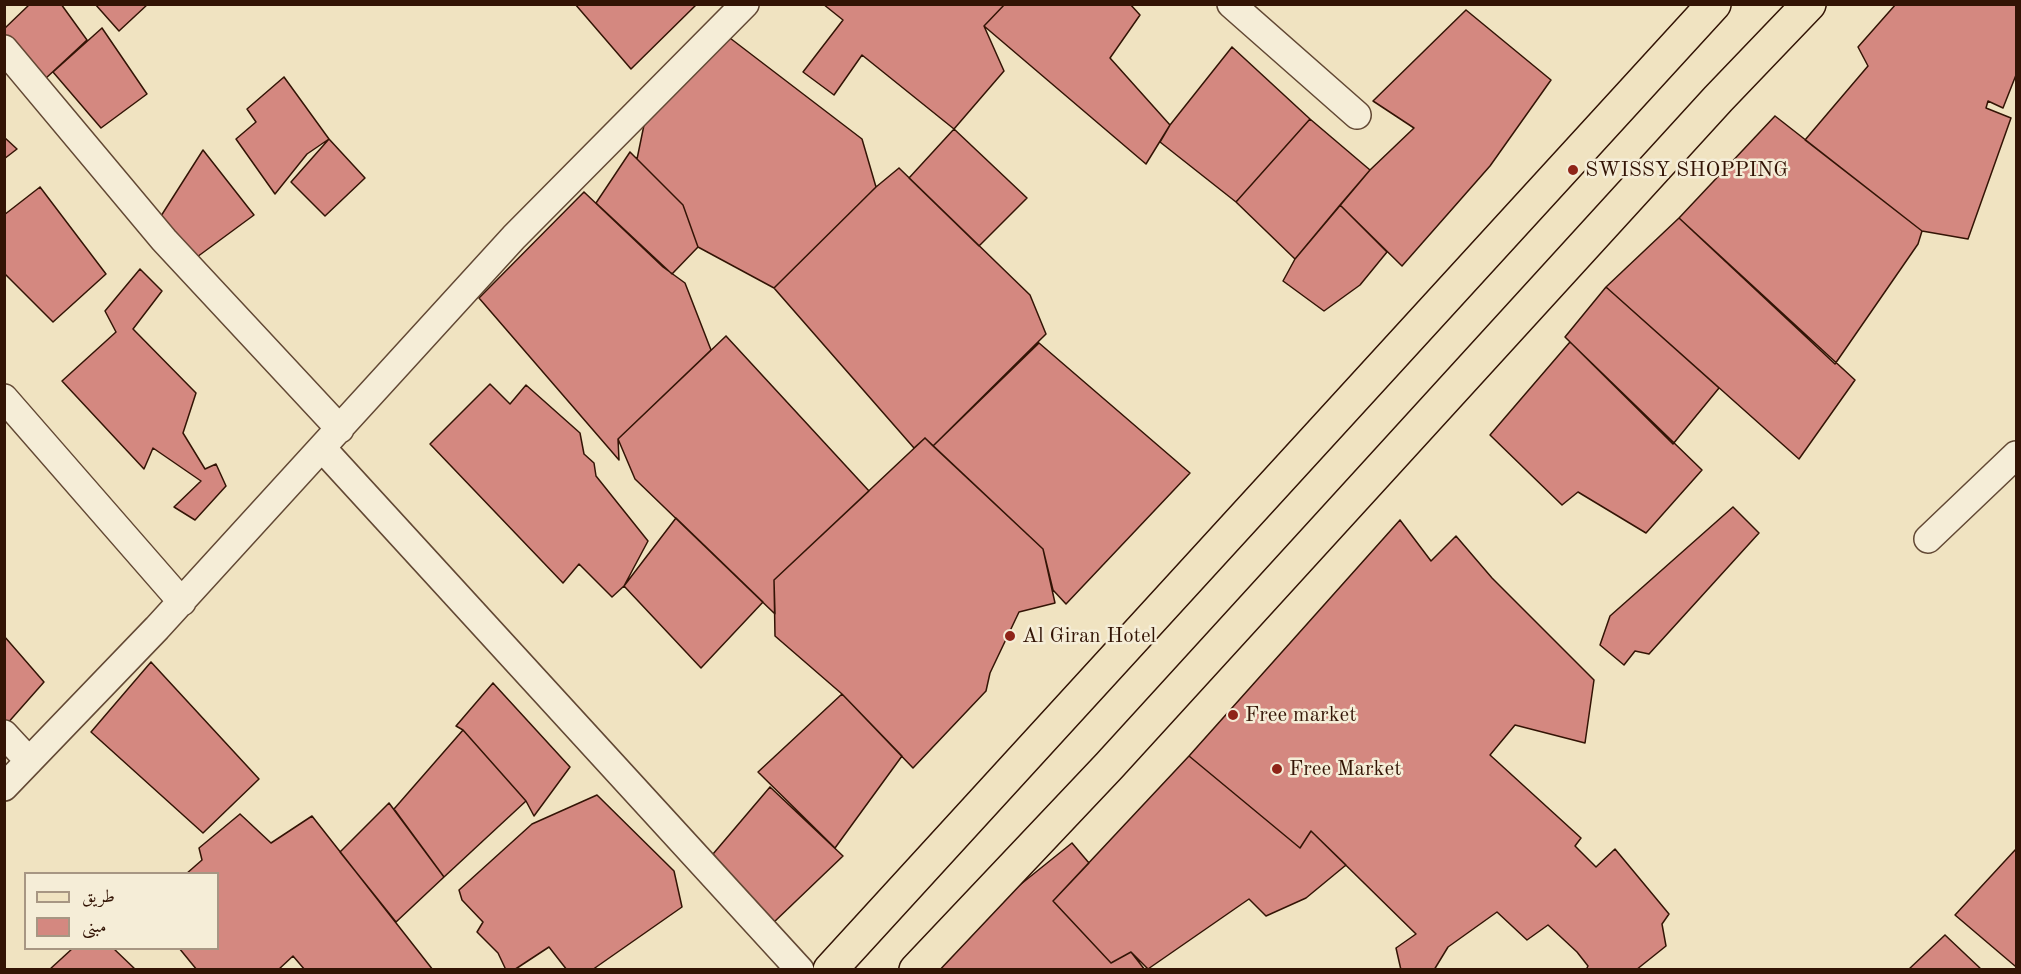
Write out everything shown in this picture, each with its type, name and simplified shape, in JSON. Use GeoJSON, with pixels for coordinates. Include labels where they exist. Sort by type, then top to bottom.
{"type":"FeatureCollection","features":[{"type":"Feature","properties":{"kind":"main road"},"geometry":{"type":"LineString","coordinates":[[830,969],[1714,4]]}},
{"type":"Feature","properties":{"kind":"main road"},"geometry":{"type":"LineString","coordinates":[[916,969],[1109,766],[1718,99],[1809,4]]}},
{"type":"Feature","properties":{"kind":"street"},"geometry":{"type":"LineString","coordinates":[[4,787],[182,602],[514,237],[745,4]]}},
{"type":"Feature","properties":{"kind":"street"},"geometry":{"type":"LineString","coordinates":[[1231,4],[1357,115]]}},
{"type":"Feature","properties":{"kind":"street"},"geometry":{"type":"LineString","coordinates":[[4,49],[331,439],[800,969]]}},
{"type":"Feature","properties":{"kind":"street"},"geometry":{"type":"LineString","coordinates":[[4,398],[182,602]]}},
{"type":"Feature","properties":{"kind":"street"},"geometry":{"type":"LineString","coordinates":[[1928,539],[2016,455]]}},
{"type":"Feature","properties":{"kind":"street"},"geometry":{"type":"LineString","coordinates":[[4,734],[29,762]]}},
{"type":"Feature","properties":{"kind":"building"},"geometry":{"type":"Polygon","coordinates":[[[30,4],[61,4],[87,40],[45,79],[4,35],[4,29],[30,4]]]}},
{"type":"Feature","properties":{"kind":"building"},"geometry":{"type":"Polygon","coordinates":[[[95,4],[148,4],[119,31],[95,4]]]}},
{"type":"Feature","properties":{"kind":"building"},"geometry":{"type":"Polygon","coordinates":[[[575,4],[697,4],[631,69],[575,4]]]}},
{"type":"Feature","properties":{"kind":"building"},"geometry":{"type":"Polygon","coordinates":[[[823,4],[1005,4],[984,26],[1004,71],[954,129],[862,55],[834,95],[803,72],[843,20],[823,4]]]}},
{"type":"Feature","properties":{"kind":"building"},"geometry":{"type":"Polygon","coordinates":[[[1005,4],[1130,4],[1140,15],[1110,58],[1170,125],[1146,164],[984,26],[1005,4]]]}},
{"type":"Feature","properties":{"kind":"building"},"geometry":{"type":"Polygon","coordinates":[[[1896,4],[2016,4],[2016,75],[2003,108],[1988,101],[1986,108],[2011,118],[1968,239],[1922,231],[1805,140],[1868,66],[1858,47],[1896,4]]]}},
{"type":"Feature","properties":{"kind":"building"},"geometry":{"type":"Polygon","coordinates":[[[1466,10],[1551,80],[1490,166],[1402,266],[1340,205],[1370,170],[1414,128],[1373,101],[1466,10]]]}},
{"type":"Feature","properties":{"kind":"building"},"geometry":{"type":"Polygon","coordinates":[[[102,28],[147,94],[101,128],[53,72],[102,28]]]}},
{"type":"Feature","properties":{"kind":"building"},"geometry":{"type":"Polygon","coordinates":[[[726,35],[862,139],[876,187],[774,288],[698,247],[683,205],[637,159],[644,125],[726,35]]]}},
{"type":"Feature","properties":{"kind":"building"},"geometry":{"type":"Polygon","coordinates":[[[1232,47],[1310,119],[1236,202],[1160,142],[1170,125],[1232,47]]]}},
{"type":"Feature","properties":{"kind":"building"},"geometry":{"type":"Polygon","coordinates":[[[284,77],[329,139],[307,154],[275,194],[236,139],[256,122],[247,109],[284,77]]]}},
{"type":"Feature","properties":{"kind":"building"},"geometry":{"type":"Polygon","coordinates":[[[1775,116],[1922,231],[1918,244],[1835,364],[1679,218],[1775,116]]]}},
{"type":"Feature","properties":{"kind":"building"},"geometry":{"type":"Polygon","coordinates":[[[1310,119],[1370,170],[1295,259],[1236,202],[1310,119]]]}},
{"type":"Feature","properties":{"kind":"building"},"geometry":{"type":"Polygon","coordinates":[[[954,129],[1027,198],[979,246],[909,178],[954,129]]]}},
{"type":"Feature","properties":{"kind":"building"},"geometry":{"type":"Polygon","coordinates":[[[4,137],[17,149],[4,159],[4,137]]]}},
{"type":"Feature","properties":{"kind":"building"},"geometry":{"type":"Polygon","coordinates":[[[329,139],[365,178],[325,216],[291,182],[329,139]]]}},
{"type":"Feature","properties":{"kind":"building"},"geometry":{"type":"Polygon","coordinates":[[[203,150],[254,215],[197,257],[161,216],[203,150]]]}},
{"type":"Feature","properties":{"kind":"building"},"geometry":{"type":"Polygon","coordinates":[[[630,152],[683,205],[698,247],[672,274],[596,203],[630,152]]]}},
{"type":"Feature","properties":{"kind":"building"},"geometry":{"type":"Polygon","coordinates":[[[899,168],[1030,295],[1046,334],[933,446],[925,438],[914,448],[774,288],[876,187],[899,168]]]}},
{"type":"Feature","properties":{"kind":"building"},"geometry":{"type":"Polygon","coordinates":[[[40,187],[106,274],[53,322],[4,273],[4,215],[40,187]]]}},
{"type":"Feature","properties":{"kind":"building"},"geometry":{"type":"Polygon","coordinates":[[[584,192],[663,267],[685,283],[711,350],[618,439],[619,460],[479,298],[584,192]]]}},
{"type":"Feature","properties":{"kind":"building"},"geometry":{"type":"Polygon","coordinates":[[[1340,205],[1387,252],[1360,285],[1324,311],[1283,281],[1295,259],[1340,205]]]}},
{"type":"Feature","properties":{"kind":"building"},"geometry":{"type":"Polygon","coordinates":[[[1679,218],[1855,380],[1799,459],[1606,287],[1679,218]]]}},
{"type":"Feature","properties":{"kind":"building"},"geometry":{"type":"Polygon","coordinates":[[[140,269],[162,291],[133,329],[196,393],[183,433],[205,469],[216,464],[226,486],[195,520],[174,507],[201,481],[153,448],[144,469],[62,381],[116,332],[105,311],[140,269]]]}},
{"type":"Feature","properties":{"kind":"building"},"geometry":{"type":"Polygon","coordinates":[[[1606,287],[1719,388],[1673,444],[1565,337],[1606,287]]]}},
{"type":"Feature","properties":{"kind":"building"},"geometry":{"type":"Polygon","coordinates":[[[726,336],[869,491],[774,580],[775,614],[635,479],[618,439],[726,336]]]}},
{"type":"Feature","properties":{"kind":"building"},"geometry":{"type":"Polygon","coordinates":[[[1570,342],[1702,470],[1646,533],[1578,492],[1562,505],[1490,435],[1570,342]]]}},
{"type":"Feature","properties":{"kind":"building"},"geometry":{"type":"Polygon","coordinates":[[[1039,343],[1190,473],[1066,604],[1053,590],[1043,549],[933,446],[1039,343]]]}},
{"type":"Feature","properties":{"kind":"building"},"geometry":{"type":"Polygon","coordinates":[[[490,384],[510,404],[526,385],[580,433],[584,454],[594,463],[596,476],[648,541],[624,586],[612,597],[579,564],[563,583],[430,444],[490,384]]]}},
{"type":"Feature","properties":{"kind":"building"},"geometry":{"type":"Polygon","coordinates":[[[925,438],[1043,549],[1055,603],[1019,612],[990,673],[986,691],[913,768],[842,694],[775,636],[774,580],[925,438]]]}},
{"type":"Feature","properties":{"kind":"building"},"geometry":{"type":"Polygon","coordinates":[[[1733,507],[1759,533],[1649,654],[1635,651],[1624,665],[1600,645],[1610,616],[1733,507]]]}},
{"type":"Feature","properties":{"kind":"building"},"geometry":{"type":"Polygon","coordinates":[[[676,518],[763,602],[701,668],[624,586],[676,518]]]}},
{"type":"Feature","properties":{"kind":"building"},"geometry":{"type":"Polygon","coordinates":[[[1400,520],[1431,561],[1456,536],[1492,578],[1594,680],[1585,743],[1515,725],[1490,755],[1581,838],[1575,846],[1596,867],[1615,849],[1669,914],[1662,924],[1666,946],[1636,970],[1586,970],[1588,966],[1577,952],[1548,925],[1527,940],[1497,912],[1448,947],[1434,970],[1401,970],[1396,948],[1416,934],[1311,831],[1300,848],[1189,756],[1400,520]]]}},
{"type":"Feature","properties":{"kind":"building"},"geometry":{"type":"Polygon","coordinates":[[[4,636],[44,682],[6,725],[4,723],[4,636]]]}},
{"type":"Feature","properties":{"kind":"building"},"geometry":{"type":"Polygon","coordinates":[[[151,662],[259,779],[203,833],[91,732],[151,662]]]}},
{"type":"Feature","properties":{"kind":"building"},"geometry":{"type":"Polygon","coordinates":[[[493,683],[570,767],[534,816],[526,801],[463,730],[456,726],[493,683]]]}},
{"type":"Feature","properties":{"kind":"building"},"geometry":{"type":"Polygon","coordinates":[[[842,694],[902,756],[835,848],[758,772],[842,694]]]}},
{"type":"Feature","properties":{"kind":"building"},"geometry":{"type":"Polygon","coordinates":[[[463,730],[526,801],[444,877],[394,809],[463,730]]]}},
{"type":"Feature","properties":{"kind":"building"},"geometry":{"type":"Polygon","coordinates":[[[1189,756],[1300,848],[1311,831],[1346,865],[1306,898],[1266,916],[1249,899],[1148,969],[1131,952],[1111,963],[1053,901],[1189,756]]]}},
{"type":"Feature","properties":{"kind":"building"},"geometry":{"type":"Polygon","coordinates":[[[770,787],[843,856],[772,924],[713,854],[770,787]]]}},
{"type":"Feature","properties":{"kind":"building"},"geometry":{"type":"Polygon","coordinates":[[[597,795],[674,871],[682,907],[592,970],[567,970],[549,947],[514,970],[506,970],[498,953],[477,932],[483,922],[462,900],[459,890],[532,824],[597,795]]]}},
{"type":"Feature","properties":{"kind":"building"},"geometry":{"type":"Polygon","coordinates":[[[389,803],[444,877],[396,922],[340,852],[389,803]]]}},
{"type":"Feature","properties":{"kind":"building"},"geometry":{"type":"Polygon","coordinates":[[[240,814],[271,843],[312,816],[433,970],[305,970],[293,956],[278,970],[197,970],[181,950],[219,950],[219,872],[188,872],[202,860],[199,848],[240,814]]]}},
{"type":"Feature","properties":{"kind":"building"},"geometry":{"type":"Polygon","coordinates":[[[1072,843],[1089,863],[1053,901],[1111,963],[1131,952],[1145,970],[929,970],[980,917],[1072,843]]]}},
{"type":"Feature","properties":{"kind":"building"},"geometry":{"type":"Polygon","coordinates":[[[2016,849],[2016,965],[2015,966],[1955,915],[2016,849]]]}},
{"type":"Feature","properties":{"kind":"building"},"geometry":{"type":"Polygon","coordinates":[[[1945,935],[1982,970],[1908,970],[1945,935]]]}},
{"type":"Feature","properties":{"kind":"building"},"geometry":{"type":"Polygon","coordinates":[[[71,950],[115,950],[136,970],[49,970],[71,950]]]}},
{"type":"Feature","properties":{"kind":"place","name":"SWISSY SHOPPING"},"geometry":{"type":"Point","coordinates":[1573,170]}},
{"type":"Feature","properties":{"kind":"place","name":"Al Giran Hotel"},"geometry":{"type":"Point","coordinates":[1010,636]}},
{"type":"Feature","properties":{"kind":"place","name":"Free market"},"geometry":{"type":"Point","coordinates":[1233,715]}},
{"type":"Feature","properties":{"kind":"place","name":"Free Market"},"geometry":{"type":"Point","coordinates":[1277,769]}}]}
